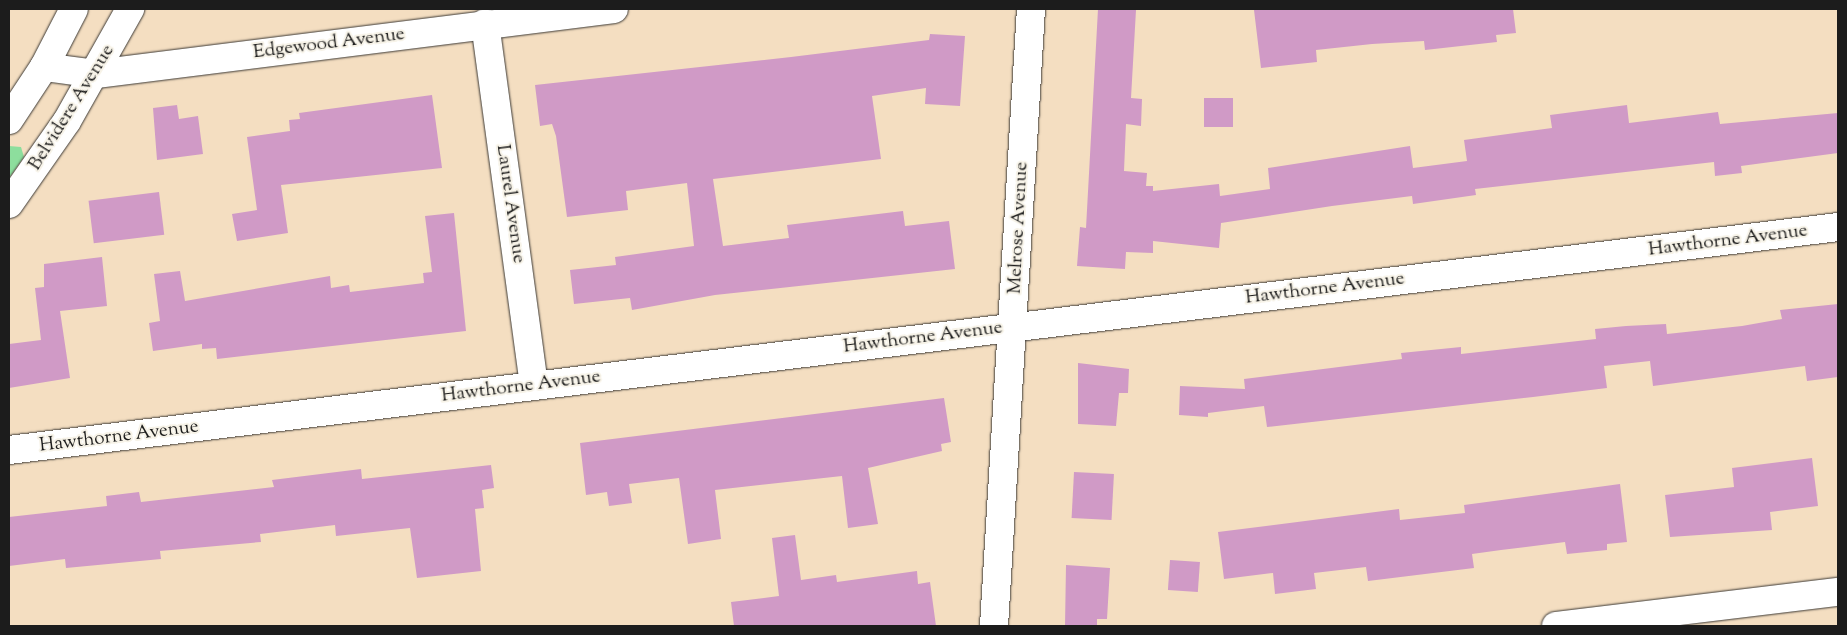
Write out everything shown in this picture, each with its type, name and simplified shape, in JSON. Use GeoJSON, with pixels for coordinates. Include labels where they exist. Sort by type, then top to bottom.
{"type":"FeatureCollection","features":[{"type":"Feature","properties":{"kind":"street"},"geometry":{"type":"LineString","coordinates":[[9,120],[44,67],[74,9]]}},
{"type":"Feature","properties":{"kind":"street","name":"Belvidere Avenue"},"geometry":{"type":"LineString","coordinates":[[9,204],[96,74],[130,9]]}},
{"type":"Feature","properties":{"kind":"street","name":"Edgewood Avenue"},"geometry":{"type":"LineString","coordinates":[[44,67],[96,74],[486,23],[614,9]]}},
{"type":"Feature","properties":{"kind":"street","name":"Melrose Avenue"},"geometry":{"type":"LineString","coordinates":[[994,626],[1031,9]]}},
{"type":"Feature","properties":{"kind":"street","name":"Laurel Avenue"},"geometry":{"type":"LineString","coordinates":[[486,23],[534,386]]}},
{"type":"Feature","properties":{"kind":"street","name":"Hawthorne Avenue"},"geometry":{"type":"LineString","coordinates":[[9,450],[1838,227]]}},
{"type":"Feature","properties":{"kind":"street"},"geometry":{"type":"LineString","coordinates":[[1556,626],[1838,592]]}},
{"type":"Feature","properties":{"kind":"green space"},"geometry":{"type":"Polygon","coordinates":[[[9,146],[21,147],[24,157],[9,178],[9,146]]]}},
{"type":"Feature","properties":{"kind":"building"},"geometry":{"type":"Polygon","coordinates":[[[1098,9],[1136,10],[1131,98],[1142,99],[1141,126],[1126,124],[1124,171],[1147,173],[1146,186],[1153,186],[1153,191],[1219,184],[1220,196],[1270,189],[1268,168],[1410,146],[1413,168],[1467,161],[1464,140],[1552,128],[1550,115],[1627,105],[1629,123],[1718,112],[1720,124],[1838,113],[1838,153],[1741,166],[1742,173],[1715,176],[1714,162],[1475,189],[1476,195],[1413,204],[1412,196],[1332,206],[1221,223],[1219,248],[1153,241],[1153,253],[1126,252],[1125,269],[1077,266],[1080,227],[1086,228],[1098,9]]]}},
{"type":"Feature","properties":{"kind":"building"},"geometry":{"type":"Polygon","coordinates":[[[1513,9],[1516,33],[1496,35],[1497,42],[1425,50],[1424,41],[1316,50],[1317,62],[1261,68],[1254,10],[1513,9]]]}},
{"type":"Feature","properties":{"kind":"building"},"geometry":{"type":"Polygon","coordinates":[[[930,34],[965,36],[960,106],[925,104],[926,88],[872,96],[881,159],[713,179],[723,246],[789,238],[787,225],[903,211],[905,226],[949,221],[955,269],[715,295],[632,310],[630,298],[574,304],[570,270],[616,265],[615,257],[694,246],[687,183],[626,191],[628,210],[567,217],[556,136],[552,124],[540,126],[535,85],[929,40],[930,34]]]}},
{"type":"Feature","properties":{"kind":"building"},"geometry":{"type":"Polygon","coordinates":[[[432,95],[442,168],[281,185],[288,233],[237,241],[232,214],[257,210],[247,137],[290,131],[289,120],[300,119],[299,113],[432,95]]]}},
{"type":"Feature","properties":{"kind":"building"},"geometry":{"type":"Polygon","coordinates":[[[1204,98],[1233,98],[1233,127],[1204,127],[1204,98]]]}},
{"type":"Feature","properties":{"kind":"building"},"geometry":{"type":"Polygon","coordinates":[[[177,105],[179,119],[198,116],[203,154],[157,160],[153,108],[177,105]]]}},
{"type":"Feature","properties":{"kind":"building"},"geometry":{"type":"Polygon","coordinates":[[[159,192],[164,235],[94,243],[89,201],[159,192]]]}},
{"type":"Feature","properties":{"kind":"building"},"geometry":{"type":"Polygon","coordinates":[[[454,213],[466,331],[217,359],[216,348],[202,349],[202,344],[153,351],[149,323],[160,321],[154,274],[180,271],[185,301],[330,276],[331,288],[349,285],[350,292],[424,283],[423,273],[432,272],[425,216],[454,213]]]}},
{"type":"Feature","properties":{"kind":"building"},"geometry":{"type":"Polygon","coordinates":[[[102,257],[107,306],[60,311],[70,378],[9,388],[9,344],[41,340],[35,288],[44,287],[44,264],[102,257]]]}},
{"type":"Feature","properties":{"kind":"building"},"geometry":{"type":"Polygon","coordinates":[[[1838,304],[1838,377],[1807,381],[1805,366],[1653,386],[1650,361],[1604,366],[1607,388],[1533,397],[1267,427],[1264,406],[1208,413],[1208,417],[1179,415],[1180,386],[1245,389],[1244,379],[1402,359],[1401,353],[1461,347],[1461,354],[1596,339],[1595,329],[1626,326],[1666,324],[1667,334],[1742,326],[1782,319],[1780,310],[1838,304]]]}},
{"type":"Feature","properties":{"kind":"building"},"geometry":{"type":"Polygon","coordinates":[[[1078,363],[1129,369],[1128,393],[1119,393],[1116,426],[1078,424],[1078,363]]]}},
{"type":"Feature","properties":{"kind":"building"},"geometry":{"type":"Polygon","coordinates":[[[944,398],[951,442],[941,444],[942,451],[868,468],[878,524],[848,528],[842,476],[715,490],[721,539],[688,544],[679,478],[629,484],[632,503],[609,506],[607,492],[586,495],[580,443],[944,398]]]}},
{"type":"Feature","properties":{"kind":"building"},"geometry":{"type":"Polygon","coordinates":[[[1812,458],[1818,506],[1770,512],[1772,530],[1670,537],[1665,495],[1734,487],[1732,468],[1812,458]]]}},
{"type":"Feature","properties":{"kind":"building"},"geometry":{"type":"Polygon","coordinates":[[[491,465],[494,488],[482,490],[484,508],[475,509],[481,571],[417,578],[410,528],[336,536],[335,525],[260,534],[261,542],[160,551],[161,559],[66,568],[65,559],[9,566],[9,517],[107,506],[106,496],[139,492],[141,502],[274,487],[272,480],[361,469],[362,479],[491,465]]]}},
{"type":"Feature","properties":{"kind":"building"},"geometry":{"type":"Polygon","coordinates":[[[1074,472],[1114,474],[1112,520],[1072,518],[1074,472]]]}},
{"type":"Feature","properties":{"kind":"building"},"geometry":{"type":"Polygon","coordinates":[[[1620,484],[1627,542],[1607,544],[1607,550],[1567,554],[1565,542],[1501,550],[1472,554],[1474,568],[1368,581],[1366,567],[1314,573],[1316,589],[1275,594],[1273,573],[1224,579],[1218,532],[1399,509],[1400,520],[1465,513],[1464,505],[1620,484]]]}},
{"type":"Feature","properties":{"kind":"building"},"geometry":{"type":"Polygon","coordinates":[[[795,535],[801,580],[836,575],[837,582],[917,571],[918,584],[930,582],[936,626],[734,626],[731,602],[779,596],[772,538],[795,535]]]}},
{"type":"Feature","properties":{"kind":"building"},"geometry":{"type":"Polygon","coordinates":[[[1170,560],[1200,562],[1198,592],[1168,590],[1170,560]]]}},
{"type":"Feature","properties":{"kind":"building"},"geometry":{"type":"Polygon","coordinates":[[[1066,565],[1110,568],[1107,619],[1097,619],[1097,626],[1065,626],[1066,565]]]}}]}
